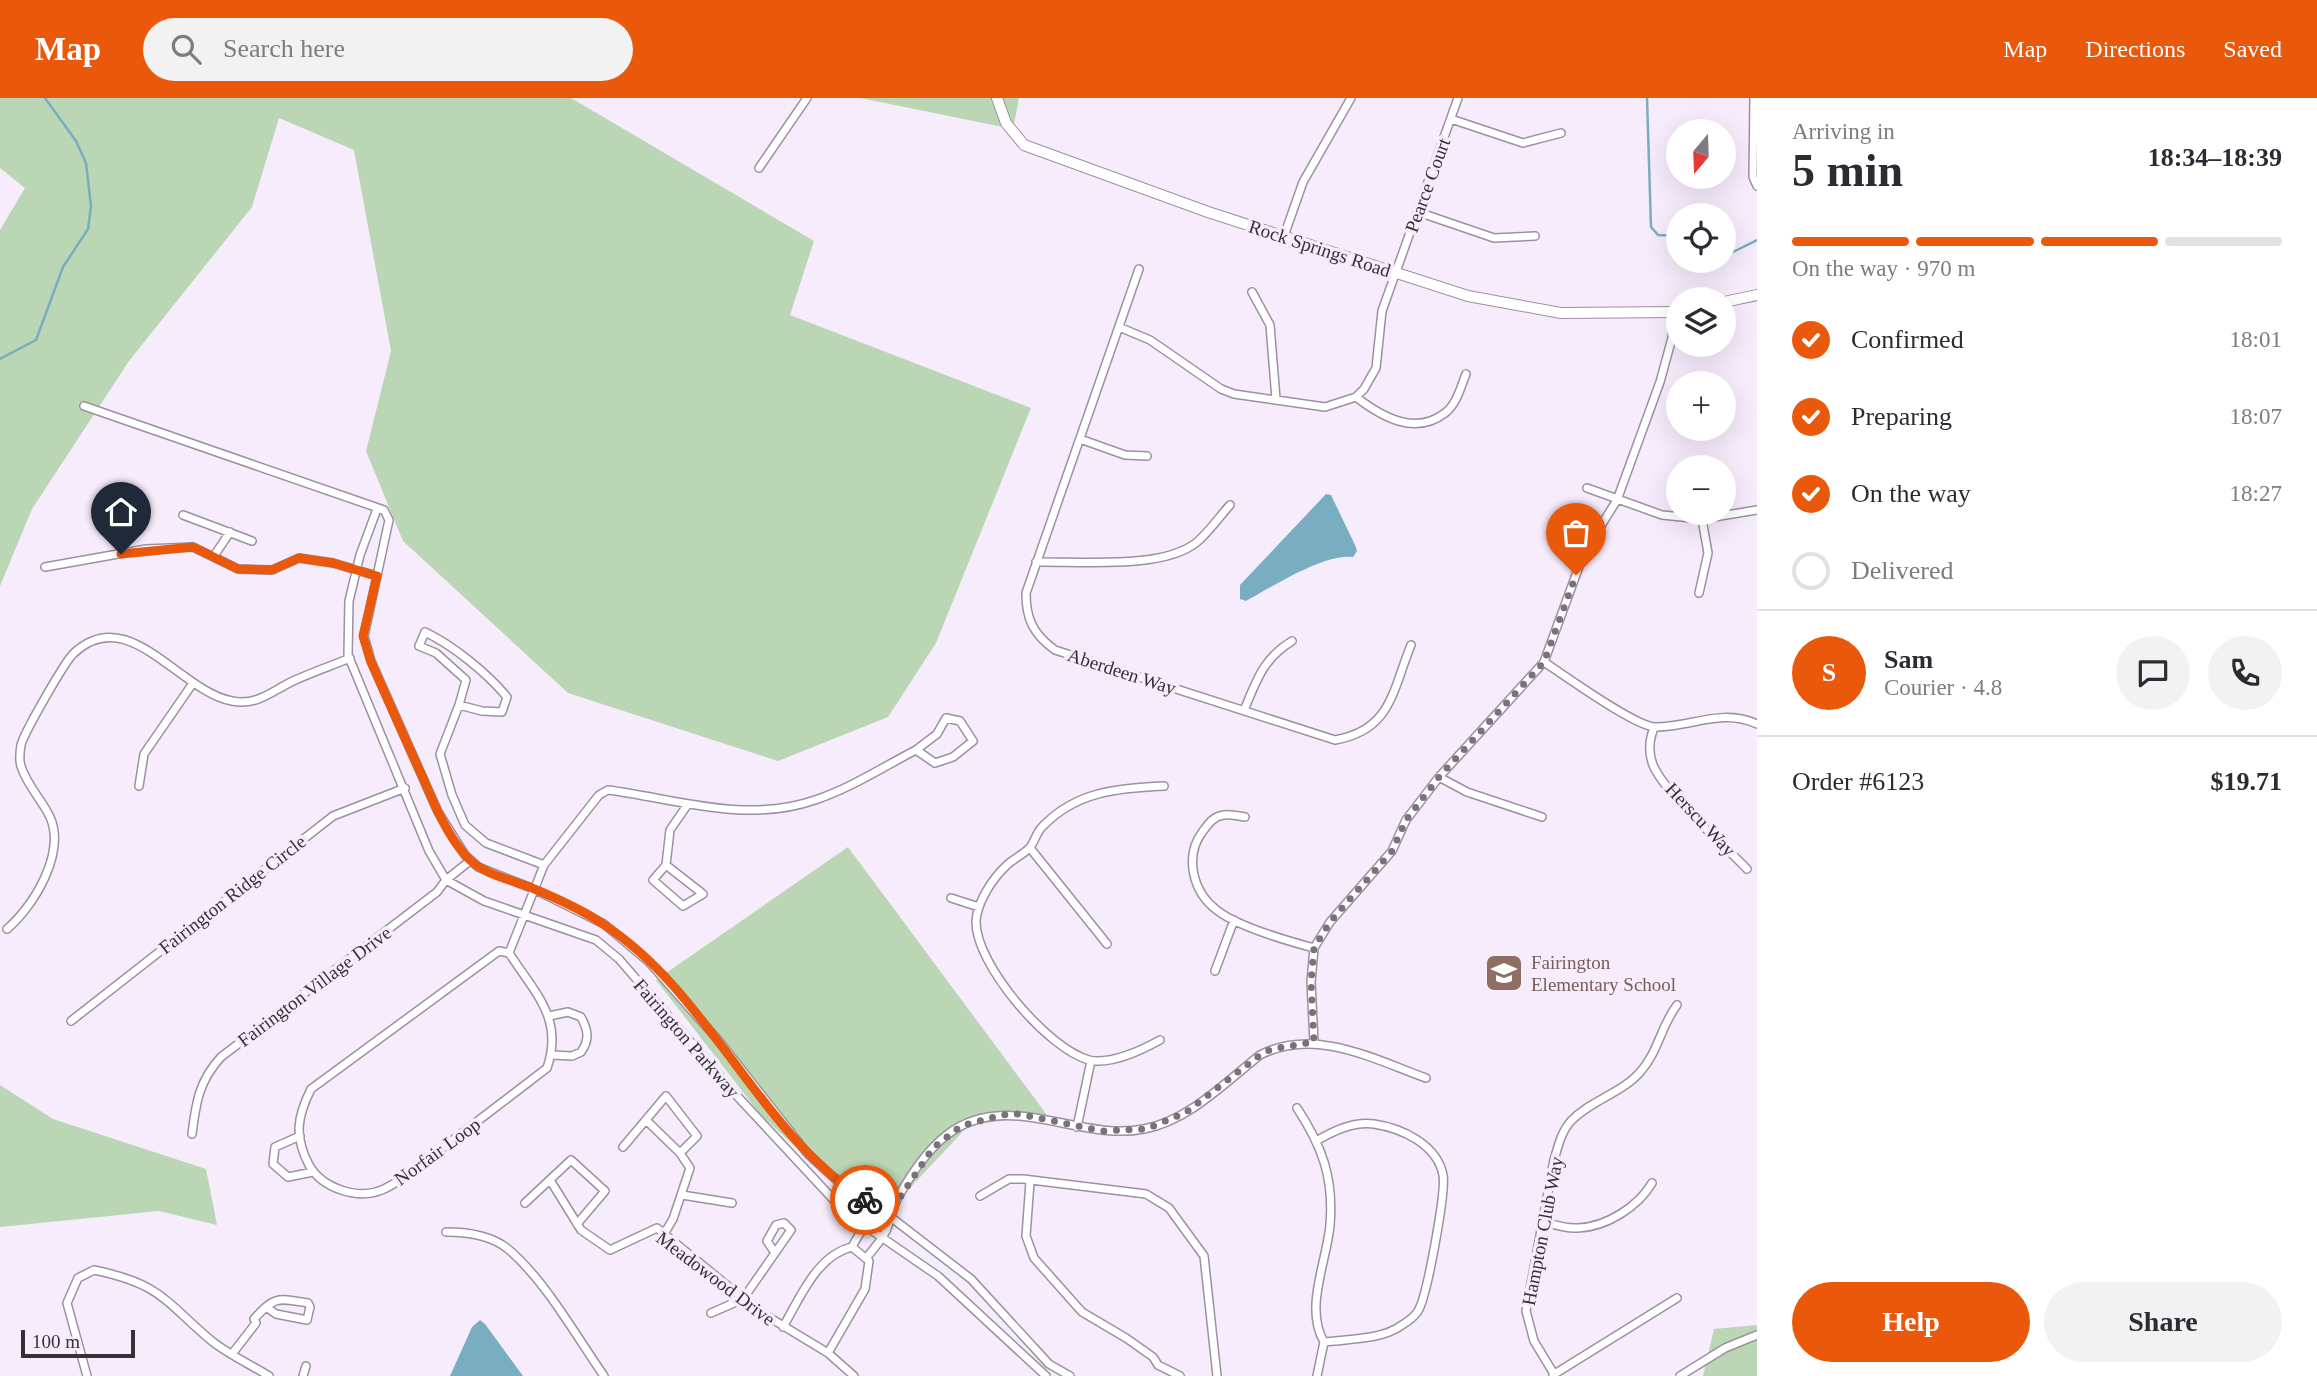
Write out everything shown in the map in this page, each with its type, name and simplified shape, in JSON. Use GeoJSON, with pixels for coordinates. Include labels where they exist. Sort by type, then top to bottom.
{"type":"FeatureCollection","features":[{"type":"Feature","properties":{"kind":"street"},"geometry":{"type":"LineString","coordinates":[[759,168],[807,98]]}},
{"type":"Feature","properties":{"kind":"street","name":"Rock Springs Road"},"geometry":{"type":"LineString","coordinates":[[997,98],[1006,123],[1024,145],[1208,212],[1503,304],[1561,313],[1666,312]]}},
{"type":"Feature","properties":{"kind":"street"},"geometry":{"type":"LineString","coordinates":[[1284,236],[1303,182],[1351,98]]}},
{"type":"Feature","properties":{"kind":"street","name":"Pearce Court"},"geometry":{"type":"LineString","coordinates":[[1356,397],[1376,368],[1382,311],[1458,98]]}},
{"type":"Feature","properties":{"kind":"street"},"geometry":{"type":"LineString","coordinates":[[1754,98],[1754,177],[1757,186]]}},
{"type":"Feature","properties":{"kind":"street"},"geometry":{"type":"LineString","coordinates":[[1451,120],[1523,144],[1561,133]]}},
{"type":"Feature","properties":{"kind":"street"},"geometry":{"type":"LineString","coordinates":[[1418,212],[1494,238],[1535,236]]}},
{"type":"Feature","properties":{"kind":"street","name":"Aberdeen Way"},"geometry":{"type":"LineString","coordinates":[[1139,269],[1026,593],[1026,614],[1041,640],[1055,649],[1245,708],[1335,740],[1358,736],[1375,725],[1387,705],[1410,645]]}},
{"type":"Feature","properties":{"kind":"street"},"geometry":{"type":"LineString","coordinates":[[1252,292],[1270,325],[1276,399]]}},
{"type":"Feature","properties":{"kind":"street"},"geometry":{"type":"LineString","coordinates":[[1736,299],[1757,295]]}},
{"type":"Feature","properties":{"kind":"street"},"geometry":{"type":"LineString","coordinates":[[1119,327],[1150,340],[1221,389],[1325,407],[1356,397],[1379,415],[1398,422],[1425,422],[1446,412],[1466,374]]}},
{"type":"Feature","properties":{"kind":"street"},"geometry":{"type":"LineString","coordinates":[[1314,1042],[1311,982],[1314,948],[1330,922],[1392,851],[1406,820],[1439,777],[1544,662],[1584,553],[1617,500],[1667,357]]}},
{"type":"Feature","properties":{"kind":"street"},"geometry":{"type":"LineString","coordinates":[[84,407],[377,509],[356,570],[349,601],[350,658],[429,851],[446,880]]}},
{"type":"Feature","properties":{"kind":"street"},"geometry":{"type":"LineString","coordinates":[[1080,439],[1125,455],[1147,456]]}},
{"type":"Feature","properties":{"kind":"street"},"geometry":{"type":"LineString","coordinates":[[1587,488],[1666,515]]}},
{"type":"Feature","properties":{"kind":"street"},"geometry":{"type":"LineString","coordinates":[[1036,562],[1156,559],[1184,551],[1198,542],[1230,505]]}},
{"type":"Feature","properties":{"kind":"street","name":"Fairington Parkway"},"geometry":{"type":"LineString","coordinates":[[377,509],[384,510],[389,520],[363,636],[371,662],[438,812],[471,860],[487,871],[534,889],[604,924],[649,962],[719,1041],[807,1153],[844,1187],[888,1215],[971,1279],[1049,1364],[1070,1376]]}},
{"type":"Feature","properties":{"kind":"street"},"geometry":{"type":"LineString","coordinates":[[1736,513],[1757,510]]}},
{"type":"Feature","properties":{"kind":"street"},"geometry":{"type":"LineString","coordinates":[[183,514],[252,541]]}},
{"type":"Feature","properties":{"kind":"street"},"geometry":{"type":"LineString","coordinates":[[1699,593],[1708,553],[1703,525]]}},
{"type":"Feature","properties":{"kind":"street"},"geometry":{"type":"LineString","coordinates":[[214,556],[230,532]]}},
{"type":"Feature","properties":{"kind":"street"},"geometry":{"type":"LineString","coordinates":[[46,567],[146,549],[193,547],[238,569],[272,570],[299,558],[333,563],[377,576]]}},
{"type":"Feature","properties":{"kind":"street"},"geometry":{"type":"LineString","coordinates":[[459,705],[482,711],[502,712],[507,697],[496,684],[440,639],[425,632],[419,646],[436,653],[466,680],[440,754],[452,795],[465,825],[486,844],[544,864]]}},
{"type":"Feature","properties":{"kind":"street"},"geometry":{"type":"LineString","coordinates":[[7,929],[23,916],[47,867],[56,840],[50,818],[21,767],[21,743],[71,655],[92,640],[114,637],[147,648],[193,683],[232,701],[256,701],[290,682],[350,658]]}},
{"type":"Feature","properties":{"kind":"street"},"geometry":{"type":"LineString","coordinates":[[1245,708],[1262,667],[1274,652],[1292,641]]}},
{"type":"Feature","properties":{"kind":"street"},"geometry":{"type":"LineString","coordinates":[[1544,662],[1632,718],[1654,728],[1722,716],[1742,717],[1757,724]]}},
{"type":"Feature","properties":{"kind":"street"},"geometry":{"type":"LineString","coordinates":[[139,786],[144,754],[193,683]]}},
{"type":"Feature","properties":{"kind":"street"},"geometry":{"type":"LineString","coordinates":[[509,953],[544,864],[589,804],[608,790],[743,811],[814,801],[916,750],[937,734],[946,718],[960,721],[973,741],[953,757],[935,763],[916,750]]}},
{"type":"Feature","properties":{"kind":"street","name":"Herscu Way"},"geometry":{"type":"LineString","coordinates":[[1654,728],[1649,741],[1654,766],[1668,786],[1747,869]]}},
{"type":"Feature","properties":{"kind":"street"},"geometry":{"type":"LineString","coordinates":[[1439,777],[1466,792],[1542,817]]}},
{"type":"Feature","properties":{"kind":"street"},"geometry":{"type":"LineString","coordinates":[[1160,1040],[1128,1054],[1091,1061],[1064,1049],[1048,1038],[985,957],[976,920],[979,907],[1006,866],[1030,848],[1042,828],[1066,809],[1113,788],[1164,786]]}},
{"type":"Feature","properties":{"kind":"street","name":"Fairington Ridge Circle"},"geometry":{"type":"LineString","coordinates":[[71,1021],[333,816],[405,788]]}},
{"type":"Feature","properties":{"kind":"street"},"geometry":{"type":"LineString","coordinates":[[666,865],[703,894],[683,906],[653,880],[666,865],[670,830],[688,804]]}},
{"type":"Feature","properties":{"kind":"street"},"geometry":{"type":"LineString","coordinates":[[1245,817],[1224,815],[1212,819],[1197,840],[1192,857],[1194,876],[1205,900],[1219,913],[1234,920],[1314,948]]}},
{"type":"Feature","properties":{"kind":"street"},"geometry":{"type":"LineString","coordinates":[[1030,848],[1107,944]]}},
{"type":"Feature","properties":{"kind":"street","name":"Fairington Village Drive"},"geometry":{"type":"LineString","coordinates":[[192,1133],[197,1093],[207,1072],[221,1057],[438,892],[446,880],[471,860]]}},
{"type":"Feature","properties":{"kind":"street","name":"Fairington Parkway"},"geometry":{"type":"LineString","coordinates":[[446,880],[484,901],[596,940],[619,959],[738,1097],[845,1212],[938,1276],[1046,1376]]}},
{"type":"Feature","properties":{"kind":"street"},"geometry":{"type":"LineString","coordinates":[[951,898],[979,907]]}},
{"type":"Feature","properties":{"kind":"street"},"geometry":{"type":"LineString","coordinates":[[1214,971],[1234,920]]}},
{"type":"Feature","properties":{"kind":"street"},"geometry":{"type":"LineString","coordinates":[[300,1136],[275,1147],[273,1164],[288,1177],[313,1172],[300,1136],[298,1115],[311,1089],[499,951],[509,953],[552,1021],[552,1055],[572,1056],[581,1052],[588,1037],[587,1027],[581,1017],[568,1012],[549,1016]]}},
{"type":"Feature","properties":{"kind":"street","name":"Hampton Club Way"},"geometry":{"type":"LineString","coordinates":[[1553,1375],[1534,1341],[1526,1311],[1545,1222],[1554,1160],[1562,1136],[1571,1121],[1639,1074],[1651,1059],[1665,1021],[1677,1005]]}},
{"type":"Feature","properties":{"kind":"street"},"geometry":{"type":"LineString","coordinates":[[828,1353],[865,1289],[867,1257],[889,1225],[888,1215],[933,1148],[961,1126],[1002,1115],[1018,1114],[1077,1127],[1129,1131],[1157,1125],[1185,1113],[1260,1055],[1272,1049],[1314,1042],[1352,1051],[1426,1078]]}},
{"type":"Feature","properties":{"kind":"street","name":"Norfair Loop"},"geometry":{"type":"LineString","coordinates":[[313,1172],[338,1189],[358,1193],[382,1191],[415,1170],[547,1069],[552,1055]]}},
{"type":"Feature","properties":{"kind":"street"},"geometry":{"type":"LineString","coordinates":[[1077,1127],[1091,1061]]}},
{"type":"Feature","properties":{"kind":"street"},"geometry":{"type":"LineString","coordinates":[[623,1147],[666,1096],[697,1136],[680,1153]]}},
{"type":"Feature","properties":{"kind":"street"},"geometry":{"type":"LineString","coordinates":[[1297,1108],[1318,1140],[1331,1204],[1317,1310],[1317,1330],[1324,1342],[1317,1376]]}},
{"type":"Feature","properties":{"kind":"street"},"geometry":{"type":"LineString","coordinates":[[647,1121],[680,1153],[690,1168],[682,1195],[663,1234]]}},
{"type":"Feature","properties":{"kind":"street"},"geometry":{"type":"LineString","coordinates":[[1318,1140],[1350,1126],[1373,1124],[1419,1139],[1434,1156],[1443,1174],[1428,1282],[1418,1311],[1401,1327],[1378,1335],[1324,1342]]}},
{"type":"Feature","properties":{"kind":"street"},"geometry":{"type":"LineString","coordinates":[[525,1203],[571,1160],[605,1191],[577,1224],[550,1180]]}},
{"type":"Feature","properties":{"kind":"street"},"geometry":{"type":"LineString","coordinates":[[980,1196],[1009,1179],[1146,1194],[1170,1208],[1204,1256],[1217,1376]]}},
{"type":"Feature","properties":{"kind":"street"},"geometry":{"type":"LineString","coordinates":[[1030,1182],[1026,1236],[1034,1258],[1082,1312],[1153,1357],[1158,1365],[1180,1376]]}},
{"type":"Feature","properties":{"kind":"street"},"geometry":{"type":"LineString","coordinates":[[1545,1222],[1576,1229],[1608,1220],[1643,1199],[1652,1183]]}},
{"type":"Feature","properties":{"kind":"street"},"geometry":{"type":"LineString","coordinates":[[682,1195],[732,1203]]}},
{"type":"Feature","properties":{"kind":"street"},"geometry":{"type":"LineString","coordinates":[[852,1247],[864,1225],[874,1216],[888,1215]]}},
{"type":"Feature","properties":{"kind":"street","name":"Meadowood Drive"},"geometry":{"type":"LineString","coordinates":[[577,1224],[610,1251],[656,1228],[743,1299],[783,1327],[828,1353],[854,1376]]}},
{"type":"Feature","properties":{"kind":"street"},"geometry":{"type":"LineString","coordinates":[[446,1232],[482,1236],[509,1250],[531,1274],[604,1376]]}},
{"type":"Feature","properties":{"kind":"street"},"geometry":{"type":"LineString","coordinates":[[783,1327],[816,1272],[838,1250],[852,1247],[867,1257]]}},
{"type":"Feature","properties":{"kind":"street"},"geometry":{"type":"LineString","coordinates":[[712,1313],[743,1299],[775,1253]]}},
{"type":"Feature","properties":{"kind":"street"},"geometry":{"type":"LineString","coordinates":[[87,1376],[67,1303],[78,1278],[94,1270],[143,1283],[157,1290],[214,1342],[269,1376]]}},
{"type":"Feature","properties":{"kind":"street"},"geometry":{"type":"LineString","coordinates":[[232,1354],[256,1323],[254,1319],[265,1307],[278,1298],[307,1303],[309,1317],[307,1320],[276,1314],[265,1307]]}},
{"type":"Feature","properties":{"kind":"street"},"geometry":{"type":"LineString","coordinates":[[1553,1375],[1677,1298]]}},
{"type":"Feature","properties":{"kind":"street"},"geometry":{"type":"LineString","coordinates":[[1680,1376],[1724,1348],[1757,1335]]}},
{"type":"Feature","properties":{"kind":"street"},"geometry":{"type":"LineString","coordinates":[[303,1376],[306,1366]]}},
{"type":"Feature","properties":{"kind":"street"},"geometry":{"type":"LineString","coordinates":[[1693,1376],[1696,1366]]}},
{"type":"Feature","properties":{"kind":"green space"},"geometry":{"type":"Polygon","coordinates":[[[0,98],[571,98],[814,241],[790,315],[1031,408],[936,643],[888,717],[778,761],[568,693],[403,541],[366,451],[391,351],[354,150],[279,118],[252,207],[129,361],[32,509],[0,586],[0,230],[25,188],[0,168],[0,98]]]}},
{"type":"Feature","properties":{"kind":"green space"},"geometry":{"type":"Polygon","coordinates":[[[860,98],[1019,98],[1013,129],[860,98]]]}},
{"type":"Feature","properties":{"kind":"green space"},"geometry":{"type":"Polygon","coordinates":[[[848,847],[1047,1115],[969,1125],[877,1223],[760,1114],[656,980],[848,847]]]}},
{"type":"Feature","properties":{"kind":"green space"},"geometry":{"type":"Polygon","coordinates":[[[0,1085],[53,1119],[206,1169],[217,1225],[159,1211],[0,1227],[0,1085]]]}},
{"type":"Feature","properties":{"kind":"green space"},"geometry":{"type":"Polygon","coordinates":[[[1757,1325],[1757,1376],[1703,1376],[1714,1329],[1757,1325]]]}},
{"type":"Feature","properties":{"kind":"water"},"geometry":{"type":"Polygon","coordinates":[[[1326,494],[1331,495],[1355,545],[1357,551],[1353,557],[1341,557],[1313,565],[1246,601],[1240,599],[1240,585],[1326,494]]]}},
{"type":"Feature","properties":{"kind":"water"},"geometry":{"type":"Polygon","coordinates":[[[480,1320],[523,1376],[450,1376],[472,1327],[480,1320]]]}},
{"type":"Feature","properties":{"kind":"waterway"},"geometry":{"type":"LineString","coordinates":[[0,359],[36,340],[63,267],[88,229],[91,206],[86,163],[76,141],[45,98]]}},
{"type":"Feature","properties":{"kind":"waterway"},"geometry":{"type":"LineString","coordinates":[[1647,98],[1651,227],[1658,235],[1666,235]]}},
{"type":"Feature","properties":{"kind":"waterway"},"geometry":{"type":"LineString","coordinates":[[1736,250],[1757,240]]}},
{"type":"Feature","properties":{"kind":"way so far"},"geometry":{"type":"LineString","coordinates":[[865,1200],[888,1215],[933,1148],[961,1126],[1002,1115],[1018,1114],[1103,1131],[1146,1129],[1185,1113],[1260,1055],[1272,1049],[1314,1042],[1311,982],[1314,948],[1330,922],[1392,851],[1406,820],[1439,777],[1544,662],[1576,575]]}},
{"type":"Feature","properties":{"kind":"place","name":"Fairington Elementary School"},"geometry":{"type":"Point","coordinates":[1504,973]}},
{"type":"Feature","properties":{"kind":"route"},"geometry":{"type":"LineString","coordinates":[[121,554],[146,549],[193,547],[238,569],[272,570],[299,558],[333,563],[377,576],[363,636],[371,662],[438,812],[465,855],[478,867],[534,889],[604,924],[649,962],[719,1041],[807,1153],[844,1187],[865,1200]]}}]}
